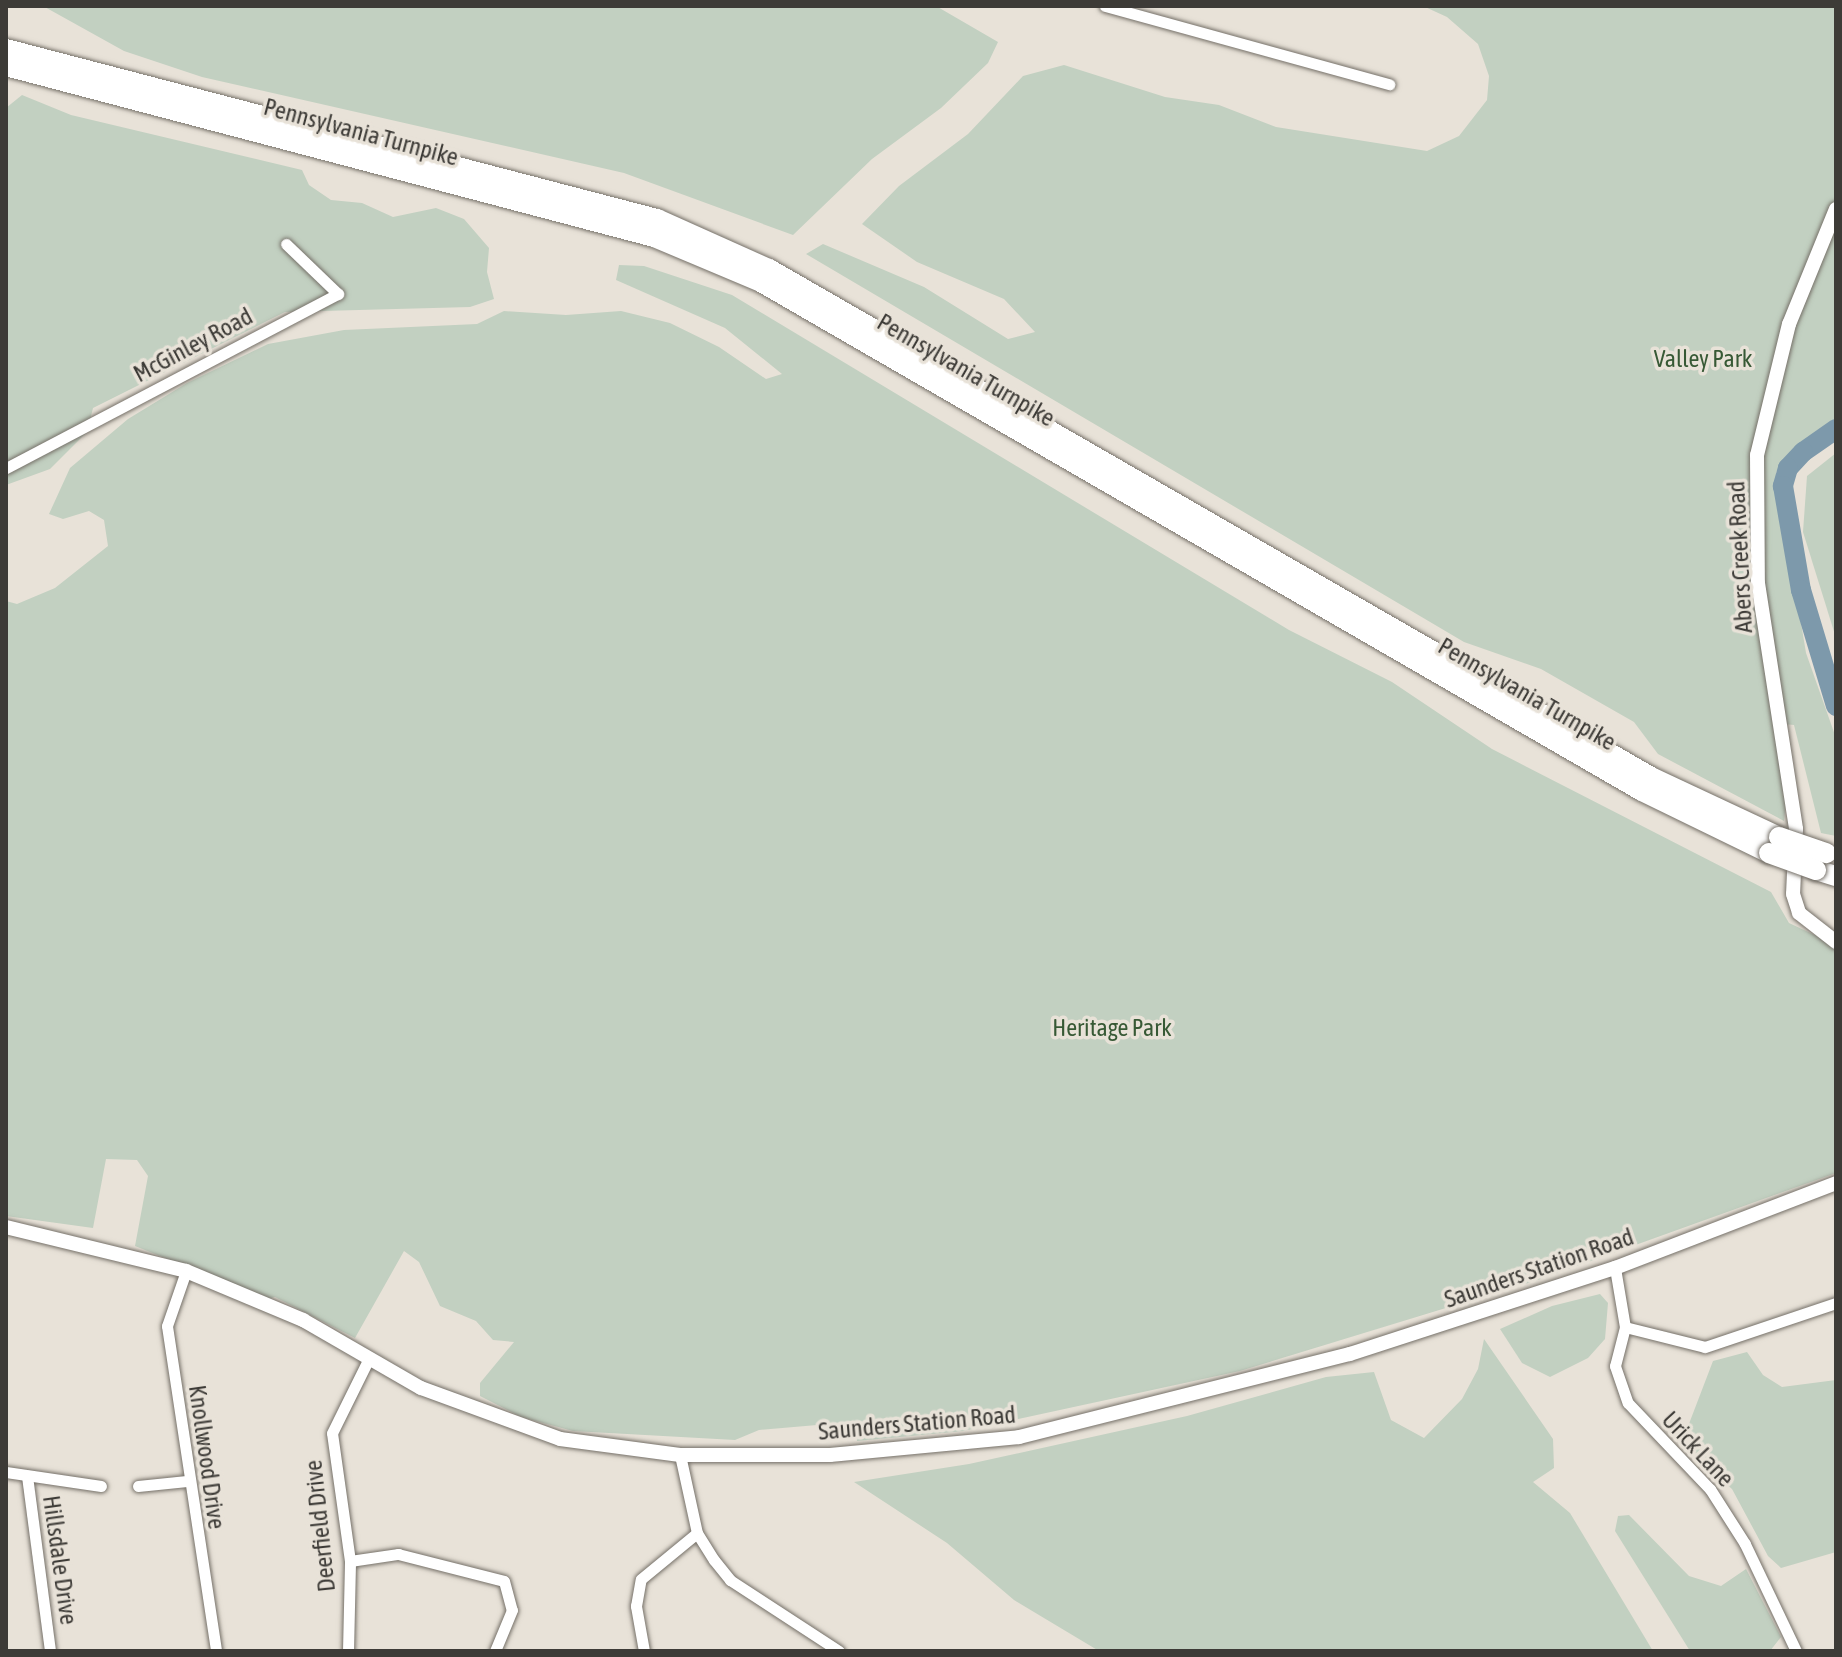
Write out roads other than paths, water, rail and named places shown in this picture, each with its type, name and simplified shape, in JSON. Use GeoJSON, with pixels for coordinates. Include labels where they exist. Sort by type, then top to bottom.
{"type":"FeatureCollection","features":[{"type":"Feature","properties":{"kind":"highway","name":"Pennsylvania Turnpike"},"geometry":{"type":"LineString","coordinates":[[6,49],[657,219],[769,269],[1774,845]]}},
{"type":"Feature","properties":{"kind":"highway","name":"Pennsylvania Turnpike"},"geometry":{"type":"LineString","coordinates":[[6,66],[654,237],[761,282],[1642,791],[1829,864]]}},
{"type":"Feature","properties":{"kind":"street"},"geometry":{"type":"LineString","coordinates":[[1105,6],[1389,84]]}},
{"type":"Feature","properties":{"kind":"street","name":"Abers Creek Road"},"geometry":{"type":"LineString","coordinates":[[1836,209],[1789,324],[1757,455],[1758,583],[1796,829],[1793,894],[1799,913],[1836,942]]}},
{"type":"Feature","properties":{"kind":"street","name":"McGinley Road"},"geometry":{"type":"LineString","coordinates":[[6,468],[338,294],[286,244]]}},
{"type":"Feature","properties":{"kind":"street","name":"Saunders Station Road"},"geometry":{"type":"LineString","coordinates":[[6,1227],[186,1271],[303,1320],[421,1388],[560,1439],[680,1455],[830,1455],[1019,1437],[1350,1354],[1615,1268],[1836,1183]]}},
{"type":"Feature","properties":{"kind":"street","name":"Urick Lane"},"geometry":{"type":"LineString","coordinates":[[1615,1268],[1625,1327],[1615,1366],[1628,1403],[1710,1489],[1745,1544],[1796,1651]]}},
{"type":"Feature","properties":{"kind":"street","name":"Knollwood Drive"},"geometry":{"type":"LineString","coordinates":[[186,1271],[167,1326],[187,1481],[216,1651]]}},
{"type":"Feature","properties":{"kind":"street"},"geometry":{"type":"LineString","coordinates":[[1625,1327],[1705,1347],[1836,1303]]}},
{"type":"Feature","properties":{"kind":"street","name":"Deerfield Drive"},"geometry":{"type":"LineString","coordinates":[[348,1651],[350,1561],[332,1433],[369,1358]]}},
{"type":"Feature","properties":{"kind":"street"},"geometry":{"type":"LineString","coordinates":[[680,1455],[697,1533],[730,1580],[839,1651]]}},
{"type":"Feature","properties":{"kind":"street"},"geometry":{"type":"LineString","coordinates":[[6,1472],[101,1486]]}},
{"type":"Feature","properties":{"kind":"street","name":"Hillsdale Drive"},"geometry":{"type":"LineString","coordinates":[[27,1476],[50,1651]]}},
{"type":"Feature","properties":{"kind":"street"},"geometry":{"type":"LineString","coordinates":[[138,1486],[187,1481]]}},
{"type":"Feature","properties":{"kind":"street"},"geometry":{"type":"LineString","coordinates":[[644,1651],[636,1606],[641,1579],[697,1533]]}},
{"type":"Feature","properties":{"kind":"street"},"geometry":{"type":"LineString","coordinates":[[350,1561],[398,1554],[504,1581],[512,1610],[495,1651]]}},
{"type":"Feature","properties":{"kind":"waterway"},"geometry":{"type":"LineString","coordinates":[[1836,429],[1803,452],[1788,468],[1783,486],[1801,590],[1836,706]]}},
{"type":"Feature","properties":{"kind":"park label","name":"Valley Park"},"geometry":{"type":"Point","coordinates":[1703,359]}},
{"type":"Feature","properties":{"kind":"park label","name":"Heritage Park"},"geometry":{"type":"Point","coordinates":[1112,1028]}}]}
